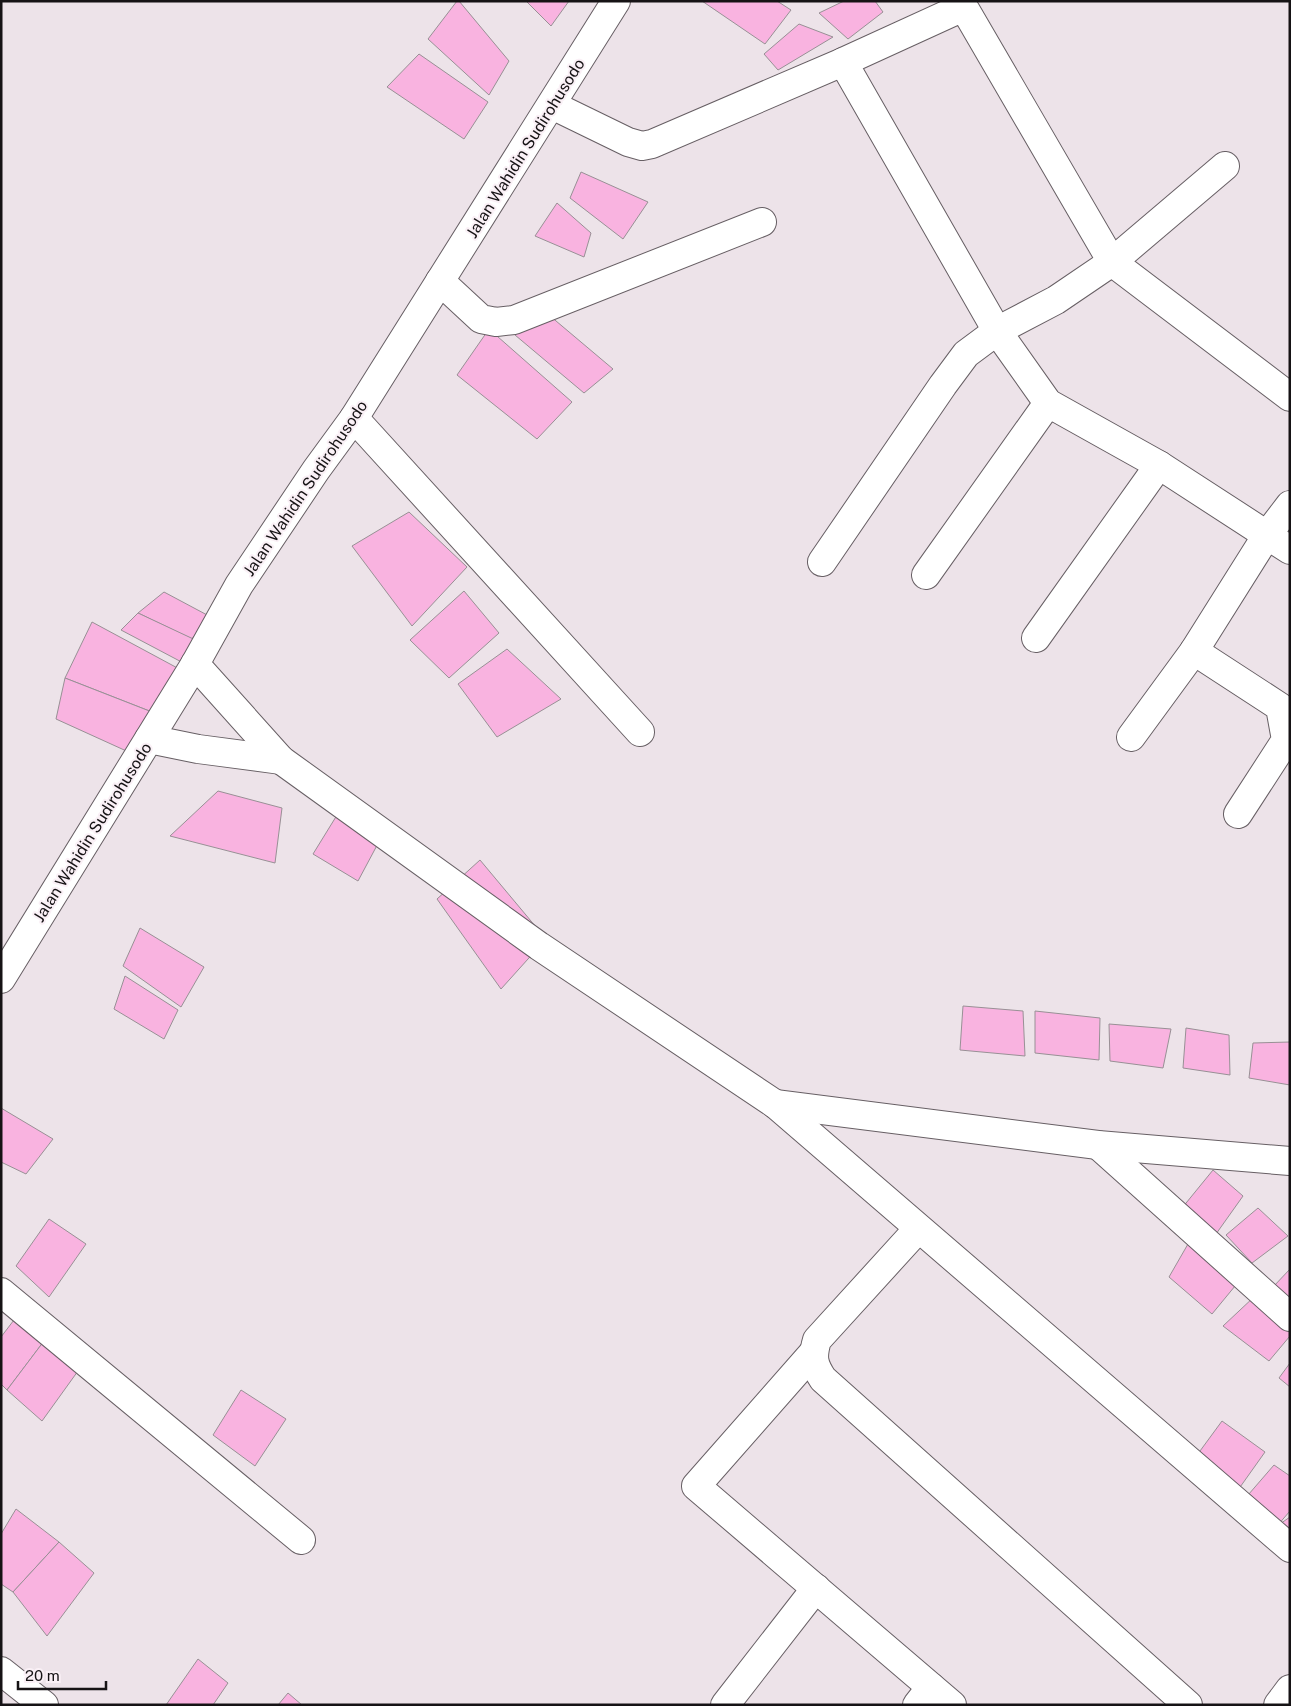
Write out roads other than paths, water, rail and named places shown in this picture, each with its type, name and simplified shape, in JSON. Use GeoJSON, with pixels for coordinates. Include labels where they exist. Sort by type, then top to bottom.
{"type":"FeatureCollection","features":[{"type":"Feature","properties":{"kind":"main road","name":"Jalan Wahidin Sudirohusodo"},"geometry":{"type":"LineString","coordinates":[[1,979],[195,664],[239,586],[316,470],[354,418],[616,1]]}},
{"type":"Feature","properties":{"kind":"main road"},"geometry":{"type":"LineString","coordinates":[[552,105],[628,142],[642,146],[652,144],[959,9],[966,11],[1112,262],[1290,396]]}},
{"type":"Feature","properties":{"kind":"main road"},"geometry":{"type":"LineString","coordinates":[[842,62],[997,331],[1048,403],[1159,465],[1290,550]]}},
{"type":"Feature","properties":{"kind":"main road"},"geometry":{"type":"LineString","coordinates":[[822,562],[948,377],[966,354],[997,331],[1056,300],[1112,262],[1225,166]]}},
{"type":"Feature","properties":{"kind":"main road"},"geometry":{"type":"LineString","coordinates":[[440,281],[481,319],[496,322],[514,320],[762,222]]}},
{"type":"Feature","properties":{"kind":"main road"},"geometry":{"type":"LineString","coordinates":[[926,575],[1048,403]]}},
{"type":"Feature","properties":{"kind":"main road"},"geometry":{"type":"LineString","coordinates":[[354,418],[640,732]]}},
{"type":"Feature","properties":{"kind":"main road"},"geometry":{"type":"LineString","coordinates":[[1036,638],[1159,465]]}},
{"type":"Feature","properties":{"kind":"main road"},"geometry":{"type":"LineString","coordinates":[[1131,737],[1194,651],[1267,535],[1290,505]]}},
{"type":"Feature","properties":{"kind":"main road"},"geometry":{"type":"LineString","coordinates":[[1194,651],[1280,706],[1286,740],[1238,814]]}},
{"type":"Feature","properties":{"kind":"main road"},"geometry":{"type":"LineString","coordinates":[[195,664],[281,760],[539,946],[775,1104],[1290,1548]]}},
{"type":"Feature","properties":{"kind":"main road"},"geometry":{"type":"LineString","coordinates":[[149,739],[198,749],[281,760]]}},
{"type":"Feature","properties":{"kind":"main road"},"geometry":{"type":"LineString","coordinates":[[775,1104],[1098,1145],[1290,1161]]}},
{"type":"Feature","properties":{"kind":"main road"},"geometry":{"type":"LineString","coordinates":[[1098,1145],[1290,1317]]}},
{"type":"Feature","properties":{"kind":"main road"},"geometry":{"type":"LineString","coordinates":[[918,1229],[817,1340],[813,1353],[696,1486],[816,1588],[924,1696],[952,1705]]}},
{"type":"Feature","properties":{"kind":"main road"},"geometry":{"type":"LineString","coordinates":[[1,1292],[301,1540]]}},
{"type":"Feature","properties":{"kind":"main road"},"geometry":{"type":"LineString","coordinates":[[813,1353],[816,1368],[824,1379],[1188,1705]]}},
{"type":"Feature","properties":{"kind":"main road"},"geometry":{"type":"LineString","coordinates":[[725,1705],[816,1588]]}},
{"type":"Feature","properties":{"kind":"main road"},"geometry":{"type":"LineString","coordinates":[[1,1671],[44,1705]]}},
{"type":"Feature","properties":{"kind":"main road"},"geometry":{"type":"LineString","coordinates":[[1278,1705],[1290,1690]]}}]}
